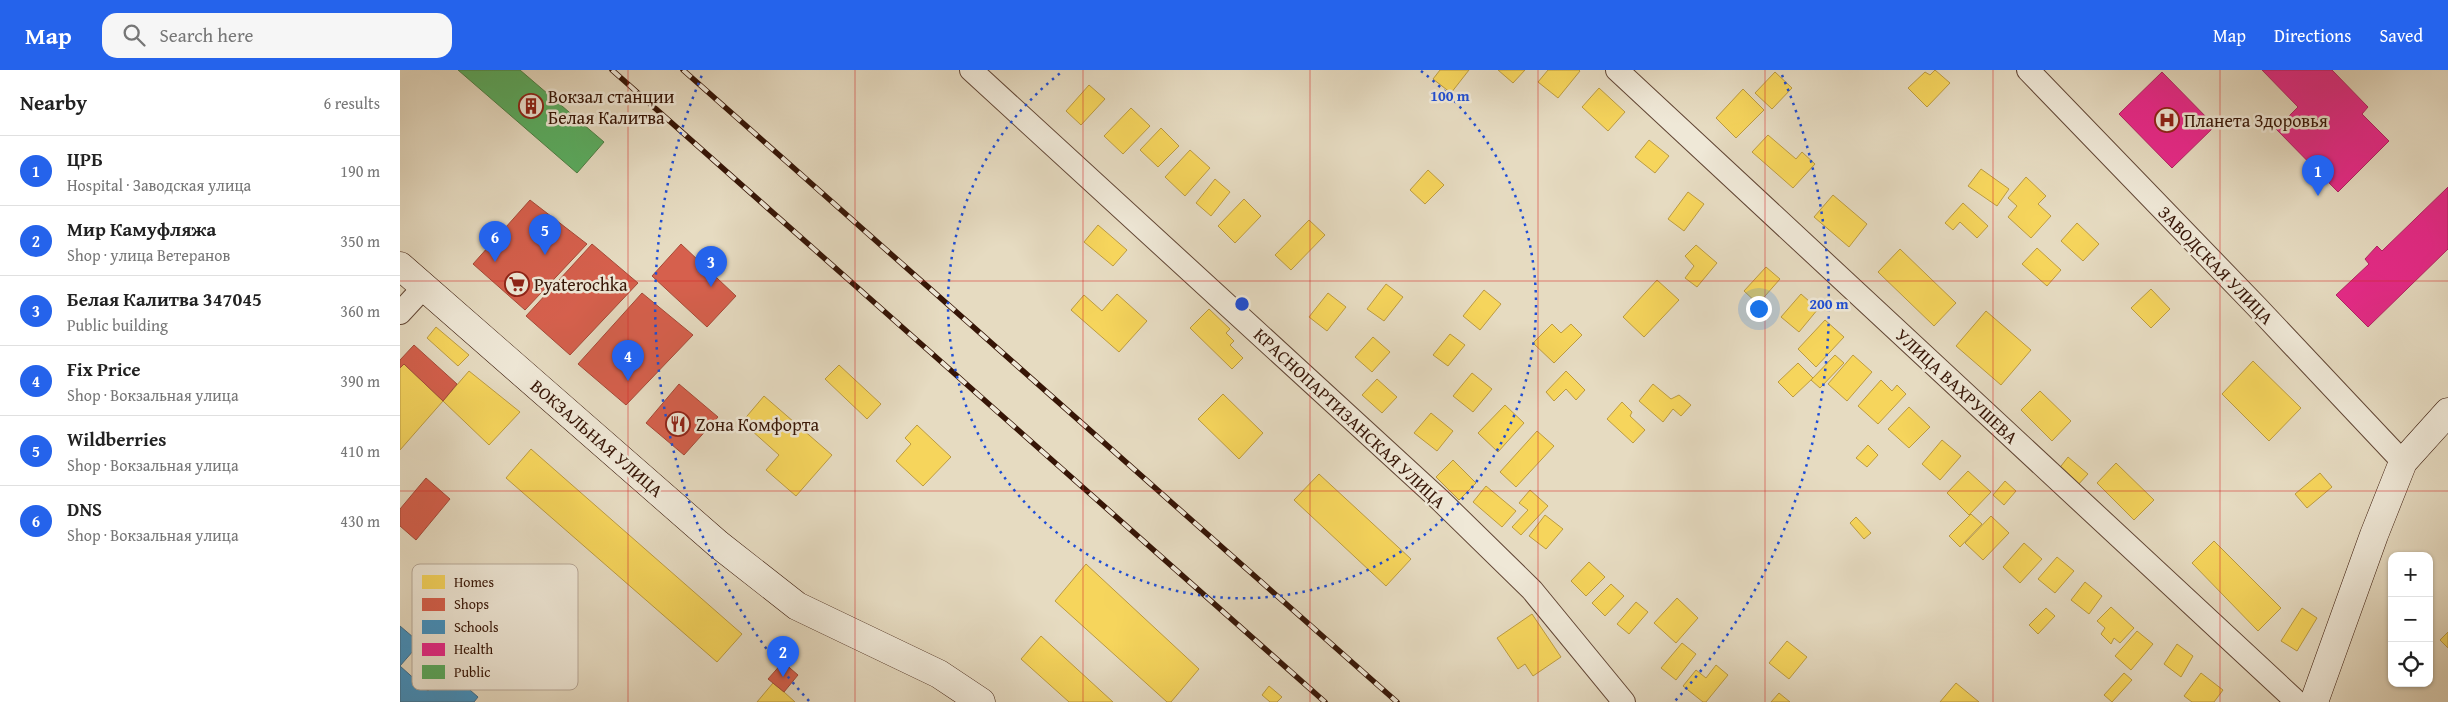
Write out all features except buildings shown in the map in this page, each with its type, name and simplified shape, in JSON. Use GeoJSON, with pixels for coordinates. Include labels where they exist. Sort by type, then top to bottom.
{"type":"FeatureCollection","features":[{"type":"Feature","properties":{"kind":"main road","name":"ВОКЗАЛЬНАЯ УЛИЦА"},"geometry":{"type":"LineString","coordinates":[[400,266],[718,544],[797,606],[939,674],[981,702]]}},
{"type":"Feature","properties":{"kind":"main road"},"geometry":{"type":"LineString","coordinates":[[2314,702],[2403,462],[2448,412]]}},
{"type":"Feature","properties":{"kind":"street","name":"КРАСНОПАРТИЗАНСКАЯ УЛИЦА"},"geometry":{"type":"LineString","coordinates":[[971,70],[1454,514],[1532,590],[1624,702]]}},
{"type":"Feature","properties":{"kind":"street","name":"УЛИЦА ВАХРУШЕВА"},"geometry":{"type":"LineString","coordinates":[[1617,70],[2298,702]]}},
{"type":"Feature","properties":{"kind":"street","name":"ЗАВОДСКАЯ УЛИЦА"},"geometry":{"type":"LineString","coordinates":[[2028,70],[2257,307],[2403,462]]}},
{"type":"Feature","properties":{"kind":"street"},"geometry":{"type":"LineString","coordinates":[[400,313],[424,287]]}},
{"type":"Feature","properties":{"kind":"railway"},"geometry":{"type":"LineString","coordinates":[[612,70],[1325,702]]}},
{"type":"Feature","properties":{"kind":"railway"},"geometry":{"type":"LineString","coordinates":[[683,70],[1397,702]]}},
{"type":"Feature","properties":{"kind":"place","name":"Вокзал станции Белая Калитва"},"geometry":{"type":"Point","coordinates":[531,106]}},
{"type":"Feature","properties":{"kind":"place","name":"Планета Здоровья"},"geometry":{"type":"Point","coordinates":[2167,120]}},
{"type":"Feature","properties":{"kind":"place","name":"ЦРБ"},"geometry":{"type":"Point","coordinates":[2318,196]}},
{"type":"Feature","properties":{"kind":"place","name":"Wildberries"},"geometry":{"type":"Point","coordinates":[545,255]}},
{"type":"Feature","properties":{"kind":"place","name":"DNS"},"geometry":{"type":"Point","coordinates":[495,262]}},
{"type":"Feature","properties":{"kind":"place","name":"Pyaterochka"},"geometry":{"type":"Point","coordinates":[517,284]}},
{"type":"Feature","properties":{"kind":"place","name":"Белая Калитва 347045"},"geometry":{"type":"Point","coordinates":[711,287]}},
{"type":"Feature","properties":{"kind":"place","name":"Fix Price"},"geometry":{"type":"Point","coordinates":[628,381]}},
{"type":"Feature","properties":{"kind":"place","name":"Zона Комфорта"},"geometry":{"type":"Point","coordinates":[678,424]}},
{"type":"Feature","properties":{"kind":"place","name":"Мир Камуфляжа"},"geometry":{"type":"Point","coordinates":[783,677]}}]}
